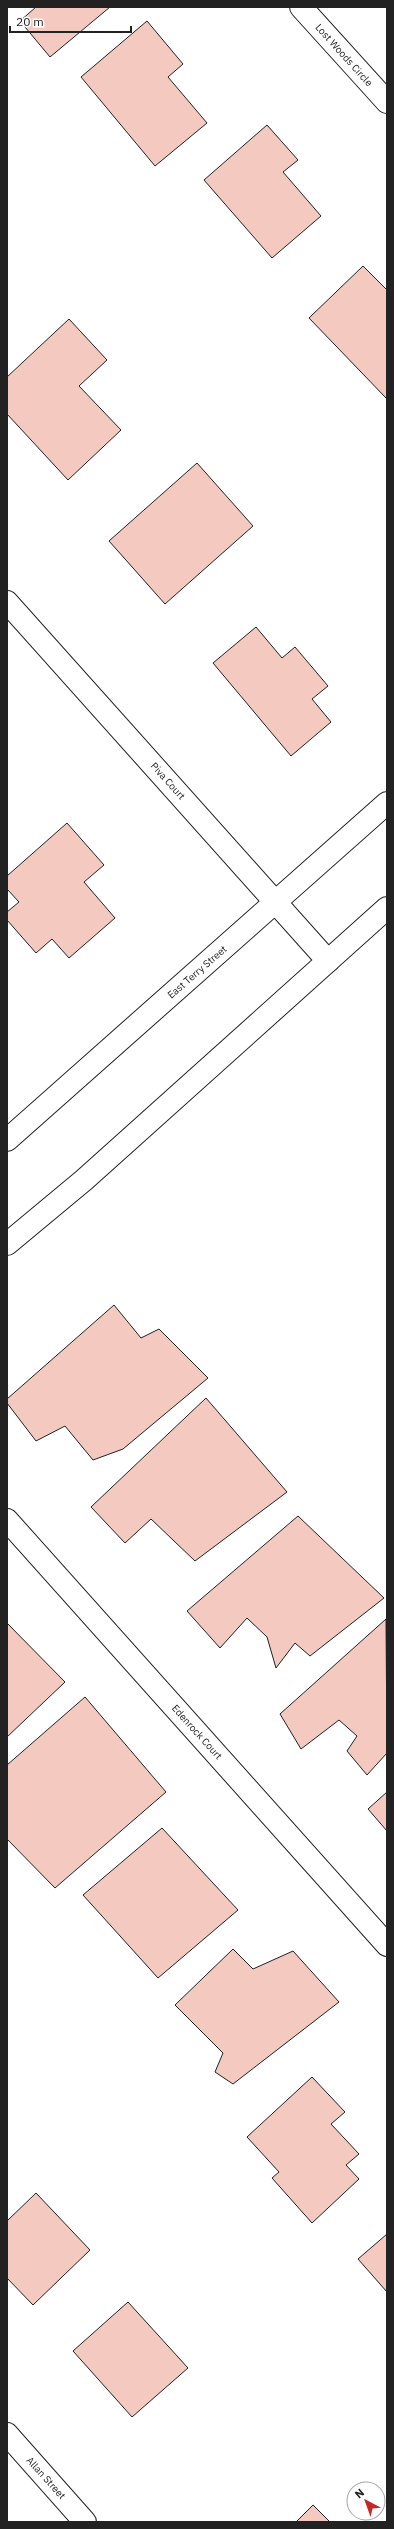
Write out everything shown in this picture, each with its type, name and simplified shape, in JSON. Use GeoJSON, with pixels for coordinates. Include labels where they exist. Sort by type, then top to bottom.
{"type":"FeatureCollection","features":[{"type":"Feature","properties":{"kind":"street","name":"Lost Woods Circle"},"geometry":{"type":"LineString","coordinates":[[301,7],[387,102]]}},
{"type":"Feature","properties":{"kind":"street","name":"Piva Court"},"geometry":{"type":"LineString","coordinates":[[7,602],[328,961]]}},
{"type":"Feature","properties":{"kind":"street","name":"East Terry Street"},"geometry":{"type":"LineString","coordinates":[[7,1140],[387,803]]}},
{"type":"Feature","properties":{"kind":"street"},"geometry":{"type":"LineString","coordinates":[[7,1244],[84,1180],[387,908]]}},
{"type":"Feature","properties":{"kind":"street","name":"Edenrock Court"},"geometry":{"type":"LineString","coordinates":[[7,1520],[387,1945]]}},
{"type":"Feature","properties":{"kind":"street","name":"Allan Street"},"geometry":{"type":"LineString","coordinates":[[7,2434],[85,2522]]}},
{"type":"Feature","properties":{"kind":"building"},"geometry":{"type":"Polygon","coordinates":[[[36,7],[110,7],[50,57],[20,21],[36,7]]]}},
{"type":"Feature","properties":{"kind":"building"},"geometry":{"type":"Polygon","coordinates":[[[147,21],[183,64],[168,77],[207,123],[155,166],[81,77],[147,21]]]}},
{"type":"Feature","properties":{"kind":"building"},"geometry":{"type":"Polygon","coordinates":[[[267,125],[298,160],[283,172],[321,216],[272,258],[204,180],[267,125]]]}},
{"type":"Feature","properties":{"kind":"building"},"geometry":{"type":"Polygon","coordinates":[[[363,266],[387,290],[387,399],[309,318],[363,266]]]}},
{"type":"Feature","properties":{"kind":"building"},"geometry":{"type":"Polygon","coordinates":[[[69,319],[107,360],[79,386],[121,430],[68,480],[7,414],[7,377],[69,319]]]}},
{"type":"Feature","properties":{"kind":"building"},"geometry":{"type":"Polygon","coordinates":[[[197,463],[253,526],[165,604],[109,541],[197,463]]]}},
{"type":"Feature","properties":{"kind":"building"},"geometry":{"type":"Polygon","coordinates":[[[256,627],[282,658],[295,647],[328,686],[312,699],[331,722],[291,756],[213,663],[256,627]]]}},
{"type":"Feature","properties":{"kind":"building"},"geometry":{"type":"Polygon","coordinates":[[[67,823],[104,865],[84,882],[115,918],[69,958],[52,939],[36,953],[7,920],[7,912],[19,902],[7,889],[7,876],[67,823]]]}},
{"type":"Feature","properties":{"kind":"building"},"geometry":{"type":"Polygon","coordinates":[[[114,1305],[141,1338],[159,1329],[208,1378],[123,1449],[93,1460],[65,1426],[36,1441],[7,1403],[7,1399],[114,1305]]]}},
{"type":"Feature","properties":{"kind":"building"},"geometry":{"type":"Polygon","coordinates":[[[206,1398],[287,1492],[195,1561],[151,1519],[125,1543],[91,1507],[206,1398]]]}},
{"type":"Feature","properties":{"kind":"building"},"geometry":{"type":"Polygon","coordinates":[[[298,1516],[384,1598],[310,1656],[295,1643],[276,1668],[267,1637],[247,1618],[220,1648],[187,1611],[298,1516]]]}},
{"type":"Feature","properties":{"kind":"building"},"geometry":{"type":"Polygon","coordinates":[[[386,1619],[387,1753],[367,1775],[347,1751],[357,1736],[339,1720],[301,1749],[280,1714],[386,1619]]]}},
{"type":"Feature","properties":{"kind":"building"},"geometry":{"type":"Polygon","coordinates":[[[7,1623],[65,1682],[7,1737],[7,1623]]]}},
{"type":"Feature","properties":{"kind":"building"},"geometry":{"type":"Polygon","coordinates":[[[85,1697],[166,1792],[55,1888],[7,1839],[7,1765],[85,1697]]]}},
{"type":"Feature","properties":{"kind":"building"},"geometry":{"type":"Polygon","coordinates":[[[387,1792],[387,1831],[368,1809],[387,1792]]]}},
{"type":"Feature","properties":{"kind":"building"},"geometry":{"type":"Polygon","coordinates":[[[162,1828],[238,1910],[158,1978],[83,1895],[162,1828]]]}},
{"type":"Feature","properties":{"kind":"building"},"geometry":{"type":"Polygon","coordinates":[[[233,1949],[253,1969],[293,1951],[339,2002],[233,2084],[215,2072],[223,2053],[175,2005],[233,1949]]]}},
{"type":"Feature","properties":{"kind":"building"},"geometry":{"type":"Polygon","coordinates":[[[312,2077],[345,2112],[331,2124],[359,2154],[346,2165],[359,2179],[312,2223],[272,2178],[279,2172],[247,2137],[312,2077]]]}},
{"type":"Feature","properties":{"kind":"building"},"geometry":{"type":"Polygon","coordinates":[[[36,2193],[90,2250],[33,2305],[7,2278],[7,2221],[36,2193]]]}},
{"type":"Feature","properties":{"kind":"building"},"geometry":{"type":"Polygon","coordinates":[[[387,2234],[387,2292],[358,2259],[387,2234]]]}},
{"type":"Feature","properties":{"kind":"building"},"geometry":{"type":"Polygon","coordinates":[[[128,2302],[188,2368],[132,2417],[73,2351],[128,2302]]]}},
{"type":"Feature","properties":{"kind":"building"},"geometry":{"type":"Polygon","coordinates":[[[313,2505],[330,2522],[296,2522],[313,2505]]]}}]}
